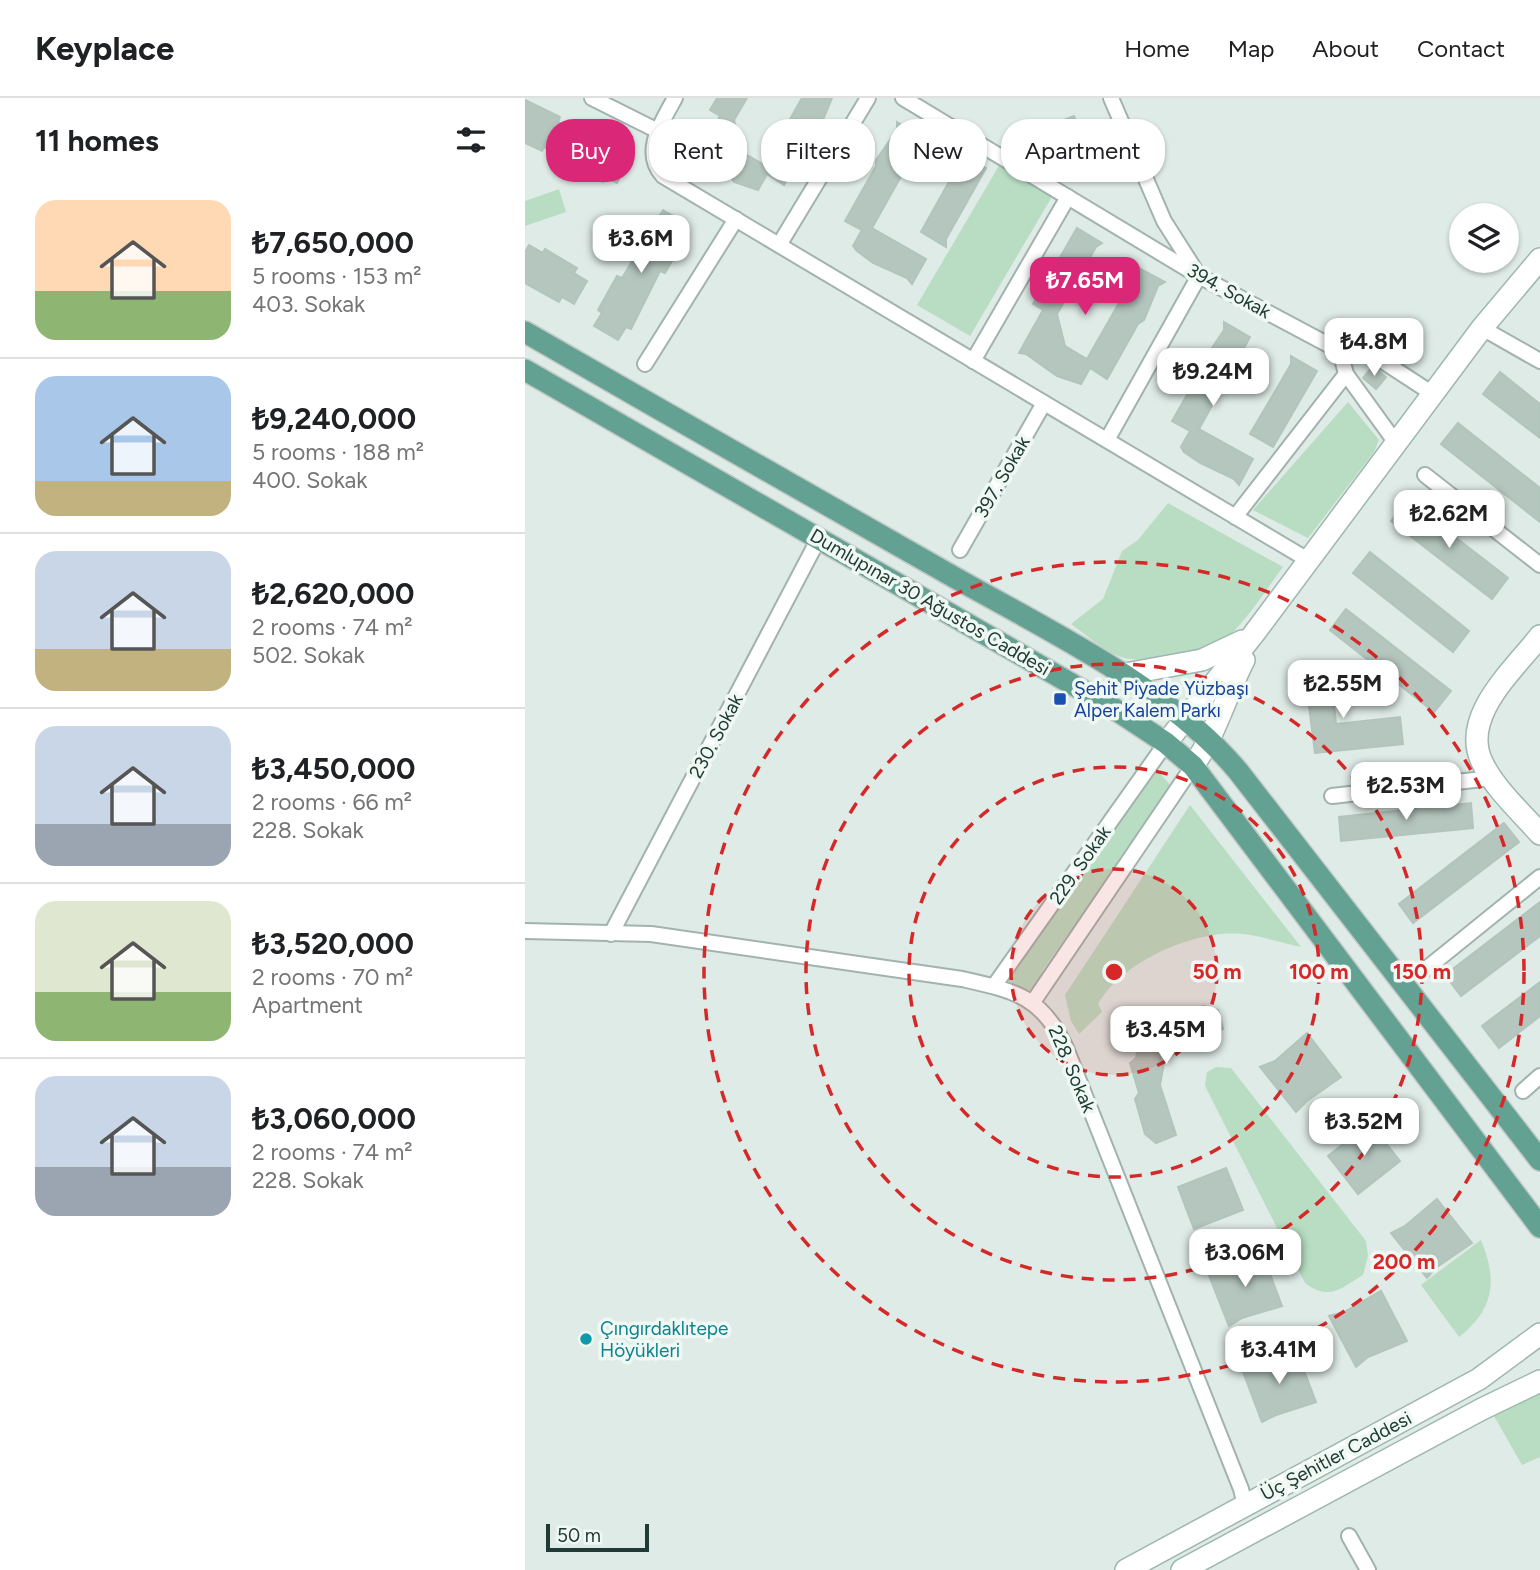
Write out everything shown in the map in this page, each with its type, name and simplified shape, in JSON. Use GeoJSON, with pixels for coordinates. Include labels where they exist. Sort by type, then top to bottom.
{"type":"FeatureCollection","features":[{"type":"Feature","properties":{"kind":"main road"},"geometry":{"type":"LineString","coordinates":[[1166,743],[1184,717],[1253,635],[1482,328],[1540,259]]}},
{"type":"Feature","properties":{"kind":"main road","name":"Dumlupınar 30 Ağustos Caddesi"},"geometry":{"type":"LineString","coordinates":[[525,332],[1081,649],[1184,717],[1212,740],[1540,1160]]}},
{"type":"Feature","properties":{"kind":"main road","name":"Dumlupınar 30 Ağustos Caddesi"},"geometry":{"type":"LineString","coordinates":[[525,370],[1068,681],[1166,743],[1193,766],[1540,1227]]}},
{"type":"Feature","properties":{"kind":"main road"},"geometry":{"type":"LineString","coordinates":[[1120,675],[1202,660],[1253,635]]}},
{"type":"Feature","properties":{"kind":"main road"},"geometry":{"type":"LineString","coordinates":[[1193,766],[1212,740],[1228,690],[1253,635]]}},
{"type":"Feature","properties":{"kind":"main road"},"geometry":{"type":"LineString","coordinates":[[1540,636],[1482,712],[1476,745],[1492,778],[1540,834]]}},
{"type":"Feature","properties":{"kind":"main road","name":"Üç Şehitler Caddesi"},"geometry":{"type":"LineString","coordinates":[[1126,1570],[1479,1379],[1540,1334]]}},
{"type":"Feature","properties":{"kind":"main road","name":"Üç Şehitler Caddesi"},"geometry":{"type":"LineString","coordinates":[[1182,1570],[1482,1409],[1540,1381]]}},
{"type":"Feature","properties":{"kind":"street"},"geometry":{"type":"LineString","coordinates":[[592,98],[649,126]]}},
{"type":"Feature","properties":{"kind":"street"},"geometry":{"type":"LineString","coordinates":[[664,119],[675,98]]}},
{"type":"Feature","properties":{"kind":"street"},"geometry":{"type":"LineString","coordinates":[[779,245],[868,98]]}},
{"type":"Feature","properties":{"kind":"street","name":"394. Sokak"},"geometry":{"type":"LineString","coordinates":[[903,98],[1199,276],[1340,351],[1364,349],[1433,394]]}},
{"type":"Feature","properties":{"kind":"street"},"geometry":{"type":"LineString","coordinates":[[1107,440],[1199,276],[1164,221],[1111,98]]}},
{"type":"Feature","properties":{"kind":"street"},"geometry":{"type":"LineString","coordinates":[[678,182],[1308,560]]}},
{"type":"Feature","properties":{"kind":"street"},"geometry":{"type":"LineString","coordinates":[[973,361],[1068,197]]}},
{"type":"Feature","properties":{"kind":"street"},"geometry":{"type":"LineString","coordinates":[[645,364],[736,219]]}},
{"type":"Feature","properties":{"kind":"street"},"geometry":{"type":"LineString","coordinates":[[1482,328],[1540,361]]}},
{"type":"Feature","properties":{"kind":"street"},"geometry":{"type":"LineString","coordinates":[[1340,351],[1346,374],[1396,443]]}},
{"type":"Feature","properties":{"kind":"street"},"geometry":{"type":"LineString","coordinates":[[1235,517],[1346,374]]}},
{"type":"Feature","properties":{"kind":"street","name":"397. Sokak"},"geometry":{"type":"LineString","coordinates":[[960,550],[1044,403]]}},
{"type":"Feature","properties":{"kind":"street"},"geometry":{"type":"LineString","coordinates":[[1425,475],[1540,565]]}},
{"type":"Feature","properties":{"kind":"street","name":"230. Sokak"},"geometry":{"type":"LineString","coordinates":[[611,934],[819,538]]}},
{"type":"Feature","properties":{"kind":"street","name":"229. Sokak"},"geometry":{"type":"LineString","coordinates":[[994,986],[1166,743]]}},
{"type":"Feature","properties":{"kind":"street","name":"229. Sokak"},"geometry":{"type":"LineString","coordinates":[[1033,1002],[1193,766]]}},
{"type":"Feature","properties":{"kind":"street"},"geometry":{"type":"LineString","coordinates":[[1332,796],[1492,778]]}},
{"type":"Feature","properties":{"kind":"street"},"geometry":{"type":"LineString","coordinates":[[1426,969],[1540,877]]}},
{"type":"Feature","properties":{"kind":"street","name":"228. Sokak"},"geometry":{"type":"LineString","coordinates":[[525,931],[651,934],[994,986],[1033,1002],[1049,1016],[1066,1048],[1241,1489],[1245,1505]]}},
{"type":"Feature","properties":{"kind":"street"},"geometry":{"type":"LineString","coordinates":[[1523,1091],[1540,1076]]}},
{"type":"Feature","properties":{"kind":"street"},"geometry":{"type":"LineString","coordinates":[[1349,1536],[1368,1570]]}},
{"type":"Feature","properties":{"kind":"green space"},"geometry":{"type":"Polygon","coordinates":[[[1000,164],[1001,182],[1031,182],[1053,195],[970,336],[917,305],[1000,164]]]}},
{"type":"Feature","properties":{"kind":"green space"},"geometry":{"type":"Polygon","coordinates":[[[559,189],[566,212],[525,226],[525,201],[559,189]]]}},
{"type":"Feature","properties":{"kind":"green space"},"geometry":{"type":"Polygon","coordinates":[[[1348,402],[1379,440],[1374,452],[1308,538],[1253,510],[1348,402]]]}},
{"type":"Feature","properties":{"kind":"green space"},"geometry":{"type":"Polygon","coordinates":[[[1168,503],[1283,567],[1247,616],[1224,639],[1177,656],[1128,659],[1098,645],[1071,624],[1103,599],[1122,551],[1138,540],[1168,503]]]}},
{"type":"Feature","properties":{"kind":"green space"},"geometry":{"type":"Polygon","coordinates":[[[1157,770],[1172,787],[1043,970],[1031,999],[1005,982],[1157,770]]]}},
{"type":"Feature","properties":{"kind":"green space"},"geometry":{"type":"Polygon","coordinates":[[[1190,805],[1301,947],[1243,934],[1224,934],[1203,937],[1161,951],[1124,975],[1109,989],[1098,1004],[1102,1012],[1079,1034],[1071,1021],[1065,995],[1190,805]]]}},
{"type":"Feature","properties":{"kind":"green space"},"geometry":{"type":"Polygon","coordinates":[[[1216,1067],[1231,1068],[1366,1241],[1368,1256],[1363,1275],[1328,1292],[1305,1283],[1205,1086],[1207,1072],[1216,1067]]]}},
{"type":"Feature","properties":{"kind":"green space"},"geometry":{"type":"Polygon","coordinates":[[[1481,1240],[1490,1269],[1489,1293],[1480,1316],[1459,1337],[1421,1285],[1481,1240]]]}},
{"type":"Feature","properties":{"kind":"green space"},"geometry":{"type":"Polygon","coordinates":[[[1540,1393],[1540,1457],[1522,1465],[1494,1416],[1540,1393]]]}},
{"type":"Feature","properties":{"kind":"building"},"geometry":{"type":"Polygon","coordinates":[[[717,98],[747,98],[735,119],[718,119],[720,116],[710,110],[717,98]]]}},
{"type":"Feature","properties":{"kind":"building"},"geometry":{"type":"Polygon","coordinates":[[[802,98],[832,98],[823,119],[790,119],[802,98]]]}},
{"type":"Feature","properties":{"kind":"building"},"geometry":{"type":"Polygon","coordinates":[[[525,100],[560,117],[546,119],[546,148],[542,151],[525,143],[525,100]]]}},
{"type":"Feature","properties":{"kind":"building"},"geometry":{"type":"Polygon","coordinates":[[[889,141],[889,182],[898,182],[872,228],[926,259],[912,284],[907,278],[873,263],[857,251],[853,246],[862,230],[845,221],[867,182],[875,182],[876,160],[889,141]]]}},
{"type":"Feature","properties":{"kind":"building"},"geometry":{"type":"Polygon","coordinates":[[[747,155],[761,163],[762,182],[758,190],[734,182],[747,182],[747,155]]]}},
{"type":"Feature","properties":{"kind":"building"},"geometry":{"type":"Polygon","coordinates":[[[949,182],[978,182],[946,239],[946,247],[921,232],[949,182]]]}},
{"type":"Feature","properties":{"kind":"building"},"geometry":{"type":"Polygon","coordinates":[[[663,210],[687,224],[680,236],[685,238],[665,273],[660,271],[631,329],[626,327],[618,340],[594,326],[602,313],[598,310],[617,276],[622,278],[636,255],[632,253],[651,220],[655,223],[663,210]]]}},
{"type":"Feature","properties":{"kind":"building"},"geometry":{"type":"Polygon","coordinates":[[[1077,228],[1102,243],[1096,247],[1057,314],[1065,346],[1087,359],[1139,268],[1165,282],[1158,286],[1144,320],[1138,324],[1107,379],[1090,368],[1081,384],[1057,376],[1026,354],[1019,353],[1043,310],[1033,304],[1077,228]]]}},
{"type":"Feature","properties":{"kind":"building"},"geometry":{"type":"Polygon","coordinates":[[[529,245],[543,253],[545,249],[577,268],[574,273],[587,281],[574,304],[562,297],[559,302],[525,283],[525,252],[529,245]]]}},
{"type":"Feature","properties":{"kind":"building"},"geometry":{"type":"Polygon","coordinates":[[[1224,322],[1250,337],[1199,429],[1253,459],[1239,485],[1234,479],[1184,452],[1181,447],[1190,431],[1172,421],[1203,367],[1203,361],[1224,330],[1224,322]]]}},
{"type":"Feature","properties":{"kind":"building"},"geometry":{"type":"Polygon","coordinates":[[[1291,356],[1317,371],[1273,447],[1250,434],[1291,364],[1291,356]]]}},
{"type":"Feature","properties":{"kind":"building"},"geometry":{"type":"Polygon","coordinates":[[[1373,366],[1386,377],[1376,389],[1363,378],[1373,366]]]}},
{"type":"Feature","properties":{"kind":"building"},"geometry":{"type":"Polygon","coordinates":[[[1500,372],[1540,404],[1540,438],[1483,394],[1500,372]]]}},
{"type":"Feature","properties":{"kind":"building"},"geometry":{"type":"Polygon","coordinates":[[[1458,423],[1540,488],[1540,522],[1441,444],[1458,423]]]}},
{"type":"Feature","properties":{"kind":"building"},"geometry":{"type":"Polygon","coordinates":[[[1407,500],[1508,578],[1492,599],[1391,521],[1407,500]]]}},
{"type":"Feature","properties":{"kind":"building"},"geometry":{"type":"Polygon","coordinates":[[[1370,552],[1469,631],[1453,652],[1353,573],[1370,552]]]}},
{"type":"Feature","properties":{"kind":"building"},"geometry":{"type":"Polygon","coordinates":[[[1346,609],[1451,691],[1434,712],[1330,630],[1346,609]]]}},
{"type":"Feature","properties":{"kind":"building"},"geometry":{"type":"Polygon","coordinates":[[[1330,665],[1336,724],[1400,717],[1403,744],[1315,753],[1304,668],[1330,665]]]}},
{"type":"Feature","properties":{"kind":"building"},"geometry":{"type":"Polygon","coordinates":[[[1471,803],[1473,828],[1341,841],[1339,817],[1471,803]]]}},
{"type":"Feature","properties":{"kind":"building"},"geometry":{"type":"Polygon","coordinates":[[[1504,823],[1519,842],[1413,923],[1399,904],[1504,823]]]}},
{"type":"Feature","properties":{"kind":"building"},"geometry":{"type":"Polygon","coordinates":[[[1540,902],[1540,936],[1461,996],[1445,975],[1540,902]]]}},
{"type":"Feature","properties":{"kind":"building"},"geometry":{"type":"Polygon","coordinates":[[[1540,982],[1540,1016],[1499,1048],[1482,1026],[1540,982]]]}},
{"type":"Feature","properties":{"kind":"building"},"geometry":{"type":"Polygon","coordinates":[[[1203,1006],[1218,1010],[1223,1029],[1190,1040],[1174,1051],[1164,1063],[1160,1085],[1176,1135],[1156,1143],[1145,1134],[1135,1099],[1139,1093],[1130,1063],[1136,1058],[1140,1039],[1165,1022],[1203,1006]]]}},
{"type":"Feature","properties":{"kind":"building"},"geometry":{"type":"Polygon","coordinates":[[[1307,1033],[1341,1077],[1296,1112],[1260,1067],[1275,1061],[1307,1033]]]}},
{"type":"Feature","properties":{"kind":"building"},"geometry":{"type":"Polygon","coordinates":[[[1370,1123],[1400,1161],[1358,1194],[1328,1156],[1370,1123]]]}},
{"type":"Feature","properties":{"kind":"building"},"geometry":{"type":"Polygon","coordinates":[[[1226,1168],[1243,1210],[1194,1229],[1178,1187],[1226,1168]]]}},
{"type":"Feature","properties":{"kind":"building"},"geometry":{"type":"Polygon","coordinates":[[[1437,1199],[1472,1243],[1437,1267],[1427,1278],[1391,1233],[1405,1226],[1437,1199]]]}},
{"type":"Feature","properties":{"kind":"building"},"geometry":{"type":"Polygon","coordinates":[[[1262,1253],[1282,1306],[1242,1318],[1229,1326],[1208,1273],[1223,1270],[1262,1253]]]}},
{"type":"Feature","properties":{"kind":"building"},"geometry":{"type":"Polygon","coordinates":[[[1381,1291],[1407,1341],[1368,1357],[1356,1367],[1329,1316],[1344,1312],[1381,1291]]]}},
{"type":"Feature","properties":{"kind":"building"},"geometry":{"type":"Polygon","coordinates":[[[1296,1350],[1316,1402],[1262,1422],[1242,1369],[1257,1367],[1296,1350]]]}},
{"type":"Feature","properties":{"kind":"place","name":"Şehit Piyade Yüzbaşı Alper Kalem Parkı"},"geometry":{"type":"Point","coordinates":[1060,699]}},
{"type":"Feature","properties":{"kind":"place","name":"Çıngırdaklıtepe Höyükleri"},"geometry":{"type":"Point","coordinates":[586,1339]}}]}
